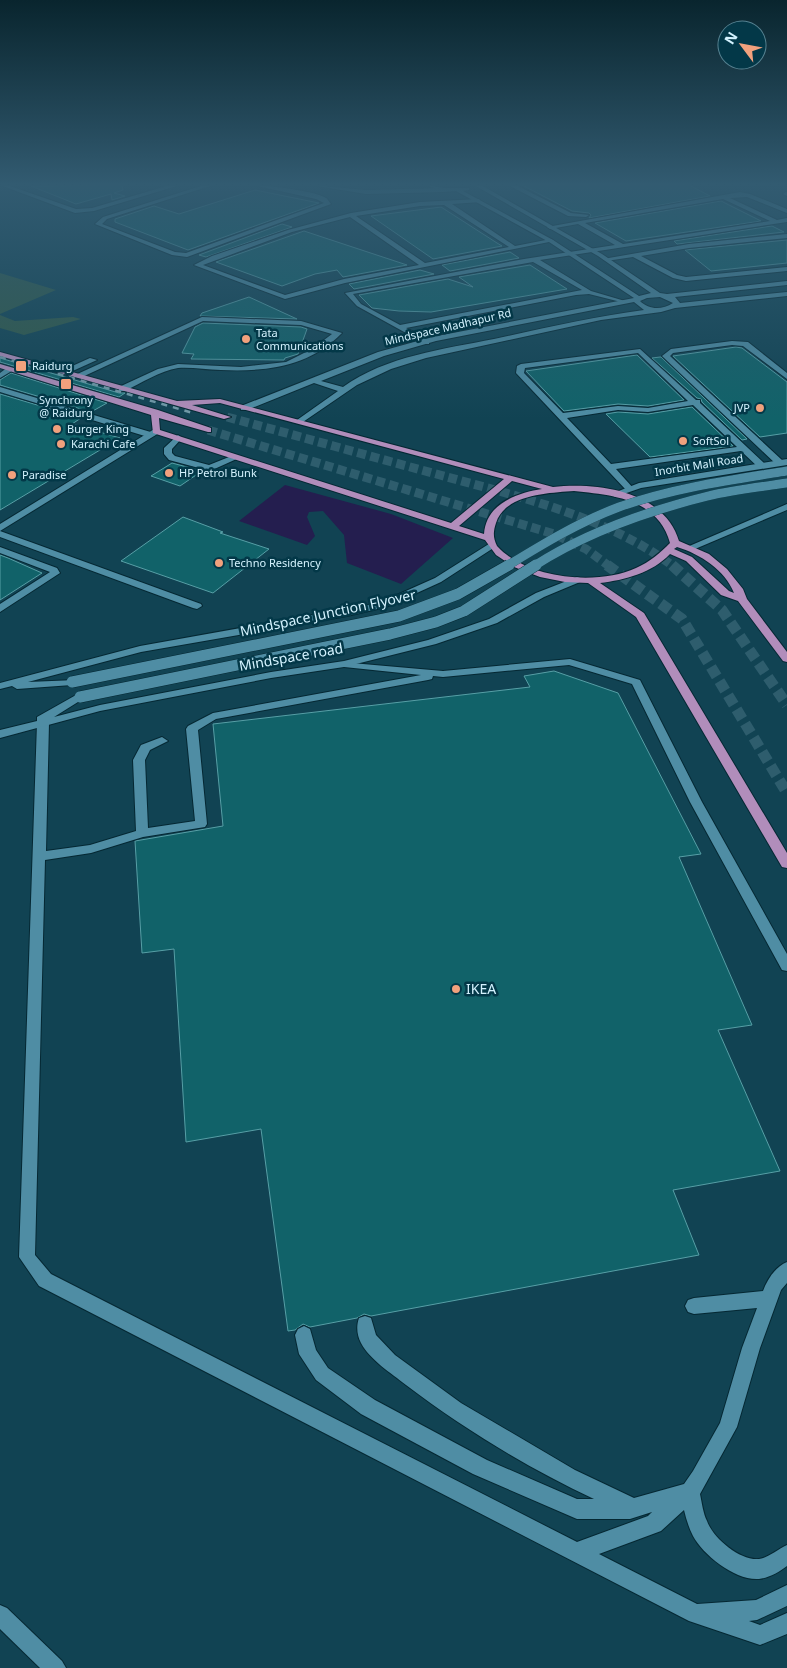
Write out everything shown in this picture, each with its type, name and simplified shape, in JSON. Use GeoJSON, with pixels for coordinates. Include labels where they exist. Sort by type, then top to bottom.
{"type":"FeatureCollection","features":[{"type":"Feature","properties":{"kind":"main road"},"geometry":{"type":"LineString","coordinates":[[0,354],[227,417]]}},
{"type":"Feature","properties":{"kind":"main road"},"geometry":{"type":"LineString","coordinates":[[0,366],[155,412],[208,430]]}},
{"type":"Feature","properties":{"kind":"main road"},"geometry":{"type":"LineString","coordinates":[[175,403],[220,402],[553,489]]}},
{"type":"Feature","properties":{"kind":"main road"},"geometry":{"type":"LineString","coordinates":[[155,412],[154,433],[178,438],[453,526],[490,542],[499,553],[529,570],[552,577],[591,581],[630,574],[651,565],[672,547],[692,547],[722,569],[787,659]]}},
{"type":"Feature","properties":{"kind":"main road"},"geometry":{"type":"LineString","coordinates":[[453,526],[510,478]]}},
{"type":"Feature","properties":{"kind":"main road"},"geometry":{"type":"LineString","coordinates":[[490,542],[494,516],[503,506],[517,498],[553,489],[581,489],[616,494],[650,508],[667,520],[674,530],[672,547]]}},
{"type":"Feature","properties":{"kind":"main road"},"geometry":{"type":"LineString","coordinates":[[672,547],[689,559],[725,593],[742,599]]}},
{"type":"Feature","properties":{"kind":"main road"},"geometry":{"type":"LineString","coordinates":[[591,581],[640,615],[787,864]]}},
{"type":"Feature","properties":{"kind":"street"},"geometry":{"type":"LineString","coordinates":[[203,263],[197,266],[285,297],[344,281],[441,263]]}},
{"type":"Feature","properties":{"kind":"street"},"geometry":{"type":"LineString","coordinates":[[420,263],[425,266]]}},
{"type":"Feature","properties":{"kind":"street"},"geometry":{"type":"LineString","coordinates":[[426,342],[359,305],[348,293],[519,263]]}},
{"type":"Feature","properties":{"kind":"street"},"geometry":{"type":"LineString","coordinates":[[540,263],[589,292],[623,302]]}},
{"type":"Feature","properties":{"kind":"street"},"geometry":{"type":"LineString","coordinates":[[586,263],[637,299],[642,307],[660,310]]}},
{"type":"Feature","properties":{"kind":"street"},"geometry":{"type":"LineString","coordinates":[[612,263],[662,295],[676,300],[675,306]]}},
{"type":"Feature","properties":{"kind":"street"},"geometry":{"type":"LineString","coordinates":[[649,263],[675,277],[714,277],[787,269]]}},
{"type":"Feature","properties":{"kind":"street"},"geometry":{"type":"LineString","coordinates":[[714,277],[732,289]]}},
{"type":"Feature","properties":{"kind":"street","name":"Mindspace Madhapur Rd"},"geometry":{"type":"LineString","coordinates":[[244,408],[360,362],[426,342],[623,302],[637,299],[641,296],[787,283]]}},
{"type":"Feature","properties":{"kind":"street"},"geometry":{"type":"LineString","coordinates":[[401,327],[589,292]]}},
{"type":"Feature","properties":{"kind":"street"},"geometry":{"type":"LineString","coordinates":[[300,422],[354,383],[383,370],[460,347],[600,318],[660,310],[675,306],[787,294]]}},
{"type":"Feature","properties":{"kind":"street"},"geometry":{"type":"LineString","coordinates":[[63,372],[180,321],[210,314],[298,319],[330,327],[338,330],[338,333]]}},
{"type":"Feature","properties":{"kind":"street"},"geometry":{"type":"LineString","coordinates":[[77,376],[202,319],[301,323],[338,333]]}},
{"type":"Feature","properties":{"kind":"street"},"geometry":{"type":"LineString","coordinates":[[122,389],[158,372],[178,366],[241,369],[288,364],[315,352],[338,333]]}},
{"type":"Feature","properties":{"kind":"street"},"geometry":{"type":"LineString","coordinates":[[785,465],[666,356],[671,351],[732,343],[745,344],[787,377]]}},
{"type":"Feature","properties":{"kind":"street"},"geometry":{"type":"LineString","coordinates":[[630,489],[520,373],[521,366],[640,351],[697,402],[762,466]]}},
{"type":"Feature","properties":{"kind":"street"},"geometry":{"type":"LineString","coordinates":[[360,362],[383,370]]}},
{"type":"Feature","properties":{"kind":"street"},"geometry":{"type":"LineString","coordinates":[[0,376],[11,370]]}},
{"type":"Feature","properties":{"kind":"street"},"geometry":{"type":"LineString","coordinates":[[314,381],[344,390]]}},
{"type":"Feature","properties":{"kind":"street"},"geometry":{"type":"LineString","coordinates":[[0,390],[154,433]]}},
{"type":"Feature","properties":{"kind":"street"},"geometry":{"type":"LineString","coordinates":[[561,416],[618,408],[648,410],[697,402]]}},
{"type":"Feature","properties":{"kind":"street"},"geometry":{"type":"LineString","coordinates":[[0,528],[154,433]]}},
{"type":"Feature","properties":{"kind":"street"},"geometry":{"type":"LineString","coordinates":[[178,438],[168,448],[168,454],[172,458],[210,468],[236,457]]}},
{"type":"Feature","properties":{"kind":"street"},"geometry":{"type":"LineString","coordinates":[[609,467],[745,448]]}},
{"type":"Feature","properties":{"kind":"street","name":"Inorbit Mall Road"},"geometry":{"type":"LineString","coordinates":[[616,494],[630,489],[762,466],[785,465]]}},
{"type":"Feature","properties":{"kind":"street","name":"Mindspace Junction Flyover"},"geometry":{"type":"LineString","coordinates":[[0,687],[72,682],[399,616],[428,606],[475,585],[530,550],[597,516],[674,492],[785,465]]}},
{"type":"Feature","properties":{"kind":"street"},"geometry":{"type":"LineString","coordinates":[[24,728],[80,697],[390,634],[436,622],[464,611],[554,555],[593,534],[622,522],[708,496],[787,482]]}},
{"type":"Feature","properties":{"kind":"street"},"geometry":{"type":"LineString","coordinates":[[692,547],[787,507]]}},
{"type":"Feature","properties":{"kind":"street"},"geometry":{"type":"LineString","coordinates":[[0,534],[197,606]]}},
{"type":"Feature","properties":{"kind":"street"},"geometry":{"type":"LineString","coordinates":[[0,687],[140,649],[347,613],[382,605],[438,580],[490,542]]}},
{"type":"Feature","properties":{"kind":"street"},"geometry":{"type":"LineString","coordinates":[[0,550],[54,570],[55,573],[0,609]]}},
{"type":"Feature","properties":{"kind":"street","name":"Mindspace road"},"geometry":{"type":"LineString","coordinates":[[0,734],[100,708],[271,675],[344,664],[432,642],[493,621],[540,595],[577,580]]}},
{"type":"Feature","properties":{"kind":"street"},"geometry":{"type":"LineString","coordinates":[[40,856],[91,849],[142,833],[201,824],[192,729],[202,721],[213,716],[443,674],[570,662],[636,682],[696,802],[787,966]]}},
{"type":"Feature","properties":{"kind":"street"},"geometry":{"type":"LineString","coordinates":[[344,664],[443,674]]}},
{"type":"Feature","properties":{"kind":"street"},"geometry":{"type":"LineString","coordinates":[[43,724],[27,1257],[45,1280],[696,1614],[760,1635],[787,1622]]}},
{"type":"Feature","properties":{"kind":"street"},"geometry":{"type":"LineString","coordinates":[[142,833],[139,760],[145,748],[162,741]]}},
{"type":"Feature","properties":{"kind":"street"},"geometry":{"type":"LineString","coordinates":[[577,1552],[654,1524],[690,1492],[700,1478],[728,1427],[751,1348],[769,1298],[774,1285],[787,1270]]}},
{"type":"Feature","properties":{"kind":"street"},"geometry":{"type":"LineString","coordinates":[[694,1306],[769,1298]]}},
{"type":"Feature","properties":{"kind":"street"},"geometry":{"type":"LineString","coordinates":[[365,1324],[368,1339],[390,1361],[454,1410],[568,1477],[634,1508]]}},
{"type":"Feature","properties":{"kind":"street"},"geometry":{"type":"LineString","coordinates":[[304,1335],[308,1354],[322,1374],[368,1407],[480,1467],[577,1509],[634,1508],[690,1492]]}},
{"type":"Feature","properties":{"kind":"street"},"geometry":{"type":"LineString","coordinates":[[690,1492],[700,1530],[716,1550],[740,1566],[758,1570],[771,1565],[787,1555]]}},
{"type":"Feature","properties":{"kind":"street"},"geometry":{"type":"LineString","coordinates":[[696,1614],[757,1610],[787,1595]]}},
{"type":"Feature","properties":{"kind":"street"},"geometry":{"type":"LineString","coordinates":[[0,1616],[55,1668]]}},
{"type":"Feature","properties":{"kind":"green space"},"geometry":{"type":"Polygon","coordinates":[[[0,273],[56,290],[0,314],[0,273]]]}},
{"type":"Feature","properties":{"kind":"green space"},"geometry":{"type":"Polygon","coordinates":[[[0,315],[15,321],[73,317],[81,319],[24,335],[0,328],[0,315]]]}},
{"type":"Feature","properties":{"kind":"shaded area"},"geometry":{"type":"Polygon","coordinates":[[[285,485],[391,514],[453,538],[401,584],[347,563],[344,535],[323,511],[309,512],[307,517],[315,536],[307,545],[239,521],[285,485]]]}},
{"type":"Feature","properties":{"kind":"building"},"geometry":{"type":"Polygon","coordinates":[[[218,263],[400,263],[407,265],[343,277],[337,270],[315,274],[282,286],[218,263]]]}},
{"type":"Feature","properties":{"kind":"building"},"geometry":{"type":"Polygon","coordinates":[[[453,263],[493,263],[450,271],[442,265],[453,263]]]}},
{"type":"Feature","properties":{"kind":"building"},"geometry":{"type":"Polygon","coordinates":[[[701,263],[787,263],[787,263],[711,271],[701,263]]]}},
{"type":"Feature","properties":{"kind":"building"},"geometry":{"type":"Polygon","coordinates":[[[530,265],[567,289],[431,312],[372,308],[359,295],[448,279],[473,287],[459,277],[530,265]]]}},
{"type":"Feature","properties":{"kind":"building"},"geometry":{"type":"Polygon","coordinates":[[[420,270],[434,274],[354,289],[349,284],[420,270]]]}},
{"type":"Feature","properties":{"kind":"building"},"geometry":{"type":"Polygon","coordinates":[[[249,297],[297,319],[200,316],[202,313],[249,297]]]}},
{"type":"Feature","properties":{"kind":"building","name":"Tata Communications"},"geometry":{"type":"Polygon","coordinates":[[[203,323],[301,327],[307,329],[298,354],[284,360],[191,359],[194,354],[182,353],[195,327],[203,323]]]}},
{"type":"Feature","properties":{"kind":"building","name":"JVP"},"geometry":{"type":"Polygon","coordinates":[[[736,347],[742,348],[787,382],[787,433],[760,437],[673,356],[736,347]]]}},
{"type":"Feature","properties":{"kind":"building"},"geometry":{"type":"Polygon","coordinates":[[[637,355],[684,400],[648,406],[618,404],[564,411],[526,371],[637,355]]]}},
{"type":"Feature","properties":{"kind":"building"},"geometry":{"type":"Polygon","coordinates":[[[661,357],[747,439],[742,440],[701,399],[697,398],[652,358],[661,357]]]}},
{"type":"Feature","properties":{"kind":"building"},"geometry":{"type":"Polygon","coordinates":[[[0,358],[119,393],[125,393],[119,397],[0,362],[0,358]]]}},
{"type":"Feature","properties":{"kind":"building"},"geometry":{"type":"Polygon","coordinates":[[[11,373],[107,403],[91,412],[0,385],[0,380],[11,373]]]}},
{"type":"Feature","properties":{"kind":"building"},"geometry":{"type":"Polygon","coordinates":[[[0,394],[81,418],[72,424],[120,438],[0,510],[0,394]]]}},
{"type":"Feature","properties":{"kind":"building"},"geometry":{"type":"Polygon","coordinates":[[[692,407],[733,446],[650,457],[606,414],[618,412],[648,414],[692,407]]]}},
{"type":"Feature","properties":{"kind":"building"},"geometry":{"type":"Polygon","coordinates":[[[172,463],[202,471],[180,486],[151,476],[172,463]]]}},
{"type":"Feature","properties":{"kind":"building"},"geometry":{"type":"Polygon","coordinates":[[[183,517],[223,532],[220,533],[269,549],[213,593],[121,561],[183,517]]]}},
{"type":"Feature","properties":{"kind":"building"},"geometry":{"type":"Polygon","coordinates":[[[0,555],[8,558],[42,573],[0,600],[0,555]]]}},
{"type":"Feature","properties":{"kind":"building","name":"IKEA"},"geometry":{"type":"Polygon","coordinates":[[[554,671],[618,693],[701,854],[679,857],[752,1025],[718,1030],[780,1171],[673,1190],[699,1255],[371,1316],[364,1314],[357,1318],[310,1327],[303,1324],[295,1330],[288,1331],[261,1129],[186,1142],[174,949],[142,953],[135,841],[223,826],[213,724],[530,687],[524,676],[554,671]]]}},
{"type":"Feature","properties":{"kind":"tunnel"},"geometry":{"type":"LineString","coordinates":[[227,417],[500,491],[561,510],[619,534],[673,566]]}},
{"type":"Feature","properties":{"kind":"tunnel"},"geometry":{"type":"LineString","coordinates":[[208,430],[554,534],[586,549],[609,566]]}},
{"type":"Feature","properties":{"kind":"tunnel"},"geometry":{"type":"LineString","coordinates":[[607,565],[682,619],[787,793]]}},
{"type":"Feature","properties":{"kind":"tunnel"},"geometry":{"type":"LineString","coordinates":[[672,565],[722,610],[787,705]]}},
{"type":"Feature","properties":{"kind":"railway"},"geometry":{"type":"LineString","coordinates":[[0,357],[193,413]]}},
{"type":"Feature","properties":{"kind":"place","name":"Tata Communications"},"geometry":{"type":"Point","coordinates":[246,339]}},
{"type":"Feature","properties":{"kind":"place","name":"Raidurg"},"geometry":{"type":"Point","coordinates":[21,366]}},
{"type":"Feature","properties":{"kind":"place","name":"Synchrony @ Raidurg"},"geometry":{"type":"Point","coordinates":[66,384]}},
{"type":"Feature","properties":{"kind":"place","name":"JVP"},"geometry":{"type":"Point","coordinates":[760,408]}},
{"type":"Feature","properties":{"kind":"place","name":"Burger King"},"geometry":{"type":"Point","coordinates":[57,429]}},
{"type":"Feature","properties":{"kind":"place","name":"SoftSol"},"geometry":{"type":"Point","coordinates":[683,441]}},
{"type":"Feature","properties":{"kind":"place","name":"Karachi Cafe"},"geometry":{"type":"Point","coordinates":[61,444]}},
{"type":"Feature","properties":{"kind":"place","name":"HP Petrol Bunk"},"geometry":{"type":"Point","coordinates":[169,473]}},
{"type":"Feature","properties":{"kind":"place","name":"Paradise"},"geometry":{"type":"Point","coordinates":[12,475]}},
{"type":"Feature","properties":{"kind":"place","name":"Techno Residency"},"geometry":{"type":"Point","coordinates":[219,563]}},
{"type":"Feature","properties":{"kind":"place","name":"IKEA"},"geometry":{"type":"Point","coordinates":[456,989]}}]}
